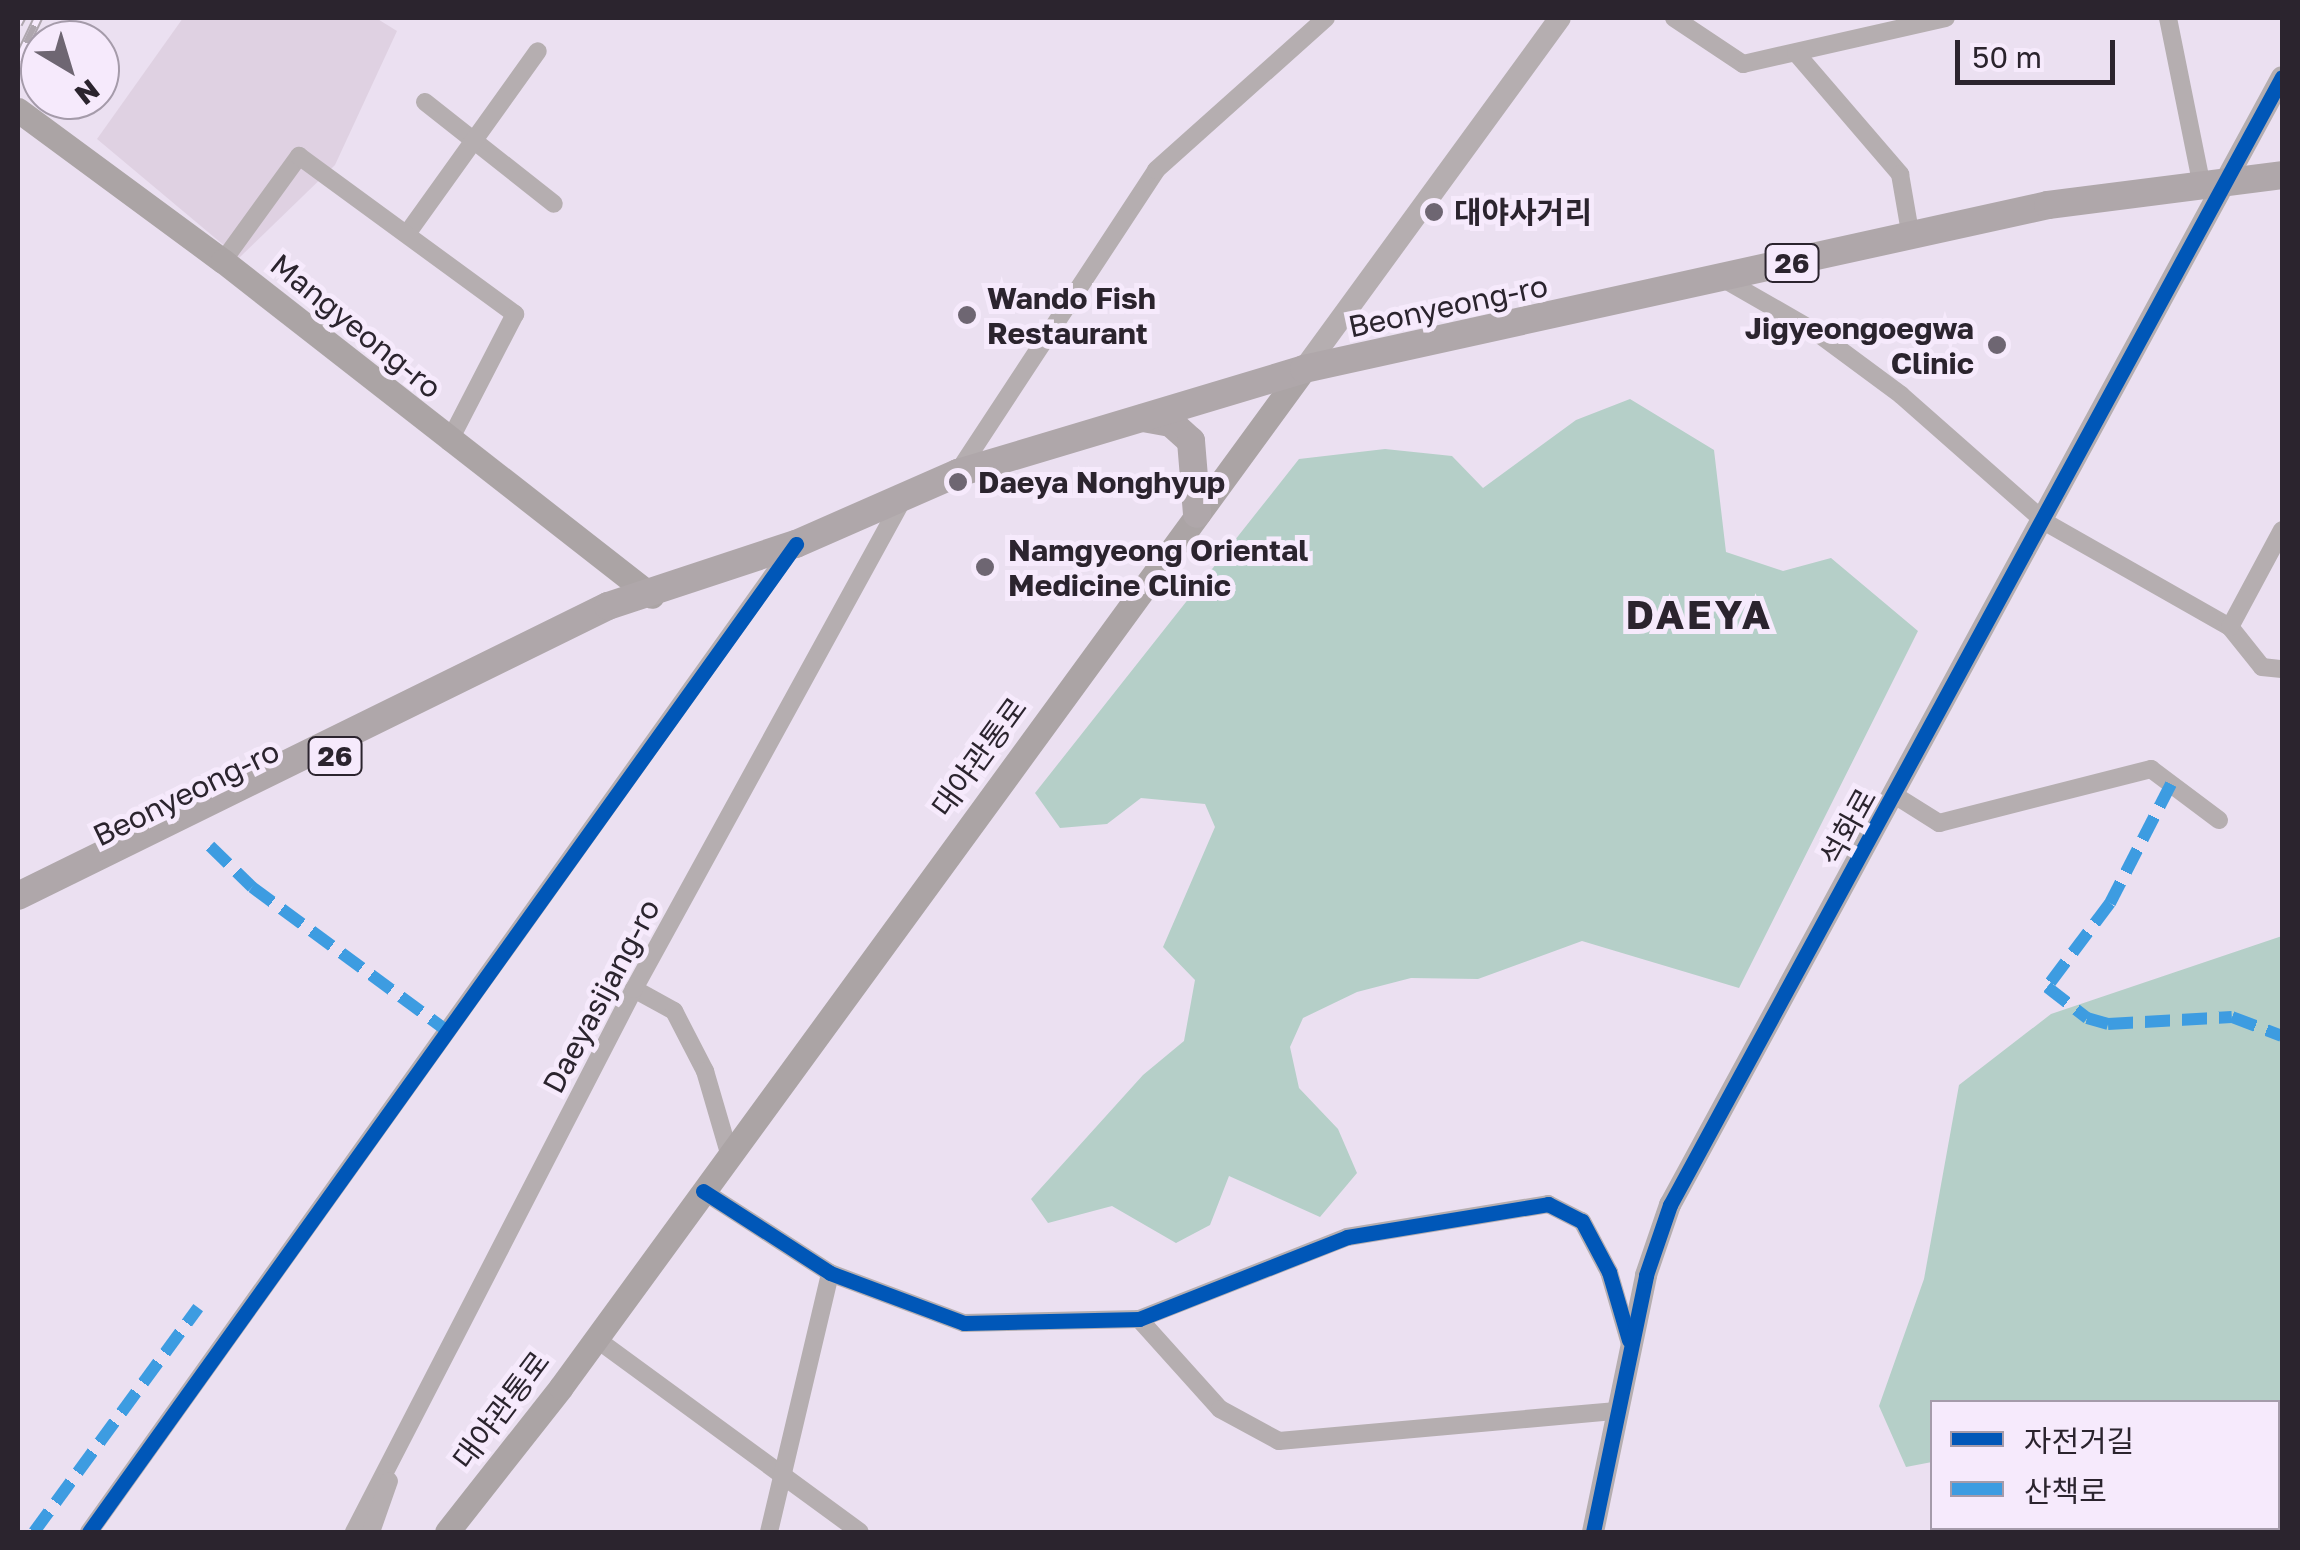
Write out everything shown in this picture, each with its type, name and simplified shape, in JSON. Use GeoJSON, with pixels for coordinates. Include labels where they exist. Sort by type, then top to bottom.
{"type":"FeatureCollection","features":[{"type":"Feature","properties":{"kind":"main road","name":"Mangyeong-ro"},"geometry":{"type":"LineString","coordinates":[[18,110],[223,261],[449,442],[652,596]]}},
{"type":"Feature","properties":{"kind":"main road","name":"Beonyeong-ro"},"geometry":{"type":"LineString","coordinates":[[18,896],[591,614],[796,544],[907,492],[958,473],[1304,369],[1726,280],[2048,205],[2232,178],[2282,175]]}},
{"type":"Feature","properties":{"kind":"main road","name":"대야관통로"},"geometry":{"type":"LineString","coordinates":[[447,1532],[595,1338],[1304,369]]}},
{"type":"Feature","properties":{"kind":"main road"},"geometry":{"type":"LineString","coordinates":[[1142,417],[1171,422],[1190,441],[1198,514]]}},
{"type":"Feature","properties":{"kind":"main road","name":"Beonyeong-ro"},"geometry":{"type":"LineString","coordinates":[[18,914],[652,596]]}},
{"type":"Feature","properties":{"kind":"street"},"geometry":{"type":"LineString","coordinates":[[958,473],[1156,170],[1326,18]]}},
{"type":"Feature","properties":{"kind":"street","name":"대야관통로"},"geometry":{"type":"LineString","coordinates":[[1304,369],[1560,18]]}},
{"type":"Feature","properties":{"kind":"street"},"geometry":{"type":"LineString","coordinates":[[1674,18],[1743,64],[1946,18]]}},
{"type":"Feature","properties":{"kind":"street"},"geometry":{"type":"LineString","coordinates":[[2168,18],[2201,182]]}},
{"type":"Feature","properties":{"kind":"street"},"geometry":{"type":"LineString","coordinates":[[409,231],[538,51]]}},
{"type":"Feature","properties":{"kind":"street"},"geometry":{"type":"LineString","coordinates":[[1796,53],[1900,174],[1911,238]]}},
{"type":"Feature","properties":{"kind":"street","name":"석화로"},"geometry":{"type":"LineString","coordinates":[[1593,1532],[1630,1344],[1670,1205],[2232,178],[2282,77]]}},
{"type":"Feature","properties":{"kind":"street"},"geometry":{"type":"LineString","coordinates":[[425,102],[554,204]]}},
{"type":"Feature","properties":{"kind":"street"},"geometry":{"type":"LineString","coordinates":[[223,261],[300,156],[409,231],[514,314],[449,442]]}},
{"type":"Feature","properties":{"kind":"street"},"geometry":{"type":"LineString","coordinates":[[1726,280],[1816,332],[1886,385],[2045,522],[2230,627],[2262,666],[2282,669]]}},
{"type":"Feature","properties":{"kind":"street","name":"Daeyasijang-ro"},"geometry":{"type":"LineString","coordinates":[[354,1532],[634,989],[907,492]]}},
{"type":"Feature","properties":{"kind":"street"},"geometry":{"type":"LineString","coordinates":[[2230,627],[2282,530]]}},
{"type":"Feature","properties":{"kind":"street"},"geometry":{"type":"LineString","coordinates":[[89,1532],[796,544]]}},
{"type":"Feature","properties":{"kind":"street"},"geometry":{"type":"LineString","coordinates":[[1896,796],[1940,822],[2151,769],[2219,820]]}},
{"type":"Feature","properties":{"kind":"street"},"geometry":{"type":"LineString","coordinates":[[634,989],[674,1010],[705,1071],[730,1153]]}},
{"type":"Feature","properties":{"kind":"street"},"geometry":{"type":"LineString","coordinates":[[702,1191],[830,1273],[964,1323],[1139,1319],[1347,1237],[1548,1204],[1582,1220],[1609,1272],[1630,1344]]}},
{"type":"Feature","properties":{"kind":"street"},"geometry":{"type":"LineString","coordinates":[[769,1532],[830,1273]]}},
{"type":"Feature","properties":{"kind":"street"},"geometry":{"type":"LineString","coordinates":[[1139,1319],[1220,1409],[1279,1442],[1614,1412]]}},
{"type":"Feature","properties":{"kind":"street"},"geometry":{"type":"LineString","coordinates":[[595,1338],[860,1532]]}},
{"type":"Feature","properties":{"kind":"street"},"geometry":{"type":"LineString","coordinates":[[371,1532],[414,1413]]}},
{"type":"Feature","properties":{"kind":"shaded area"},"geometry":{"type":"Polygon","coordinates":[[[183,18],[376,18],[397,31],[335,165],[239,258],[97,139],[111,120],[120,120],[120,107],[183,18]]]}},
{"type":"Feature","properties":{"kind":"green space"},"geometry":{"type":"Polygon","coordinates":[[[1630,399],[1714,450],[1726,552],[1783,571],[1831,558],[1918,631],[1739,988],[1582,941],[1478,979],[1411,978],[1357,992],[1303,1018],[1290,1047],[1299,1088],[1338,1129],[1357,1173],[1320,1217],[1229,1176],[1210,1225],[1176,1243],[1112,1206],[1048,1223],[1031,1199],[1143,1075],[1184,1041],[1195,980],[1163,947],[1215,827],[1205,804],[1141,798],[1107,824],[1060,828],[1035,793],[1299,459],[1385,449],[1452,456],[1483,488],[1576,420],[1630,399]]]}},
{"type":"Feature","properties":{"kind":"green space"},"geometry":{"type":"Polygon","coordinates":[[[2282,936],[2282,1440],[2280,1400],[1930,1400],[1930,1462],[1906,1467],[1879,1406],[1924,1279],[1959,1085],[2051,1014],[2282,936]]]}},
{"type":"Feature","properties":{"kind":"railway"},"geometry":{"type":"LineString","coordinates":[[18,24],[21,18]]}},
{"type":"Feature","properties":{"kind":"railway"},"geometry":{"type":"LineString","coordinates":[[18,60],[38,18]]}},
{"type":"Feature","properties":{"kind":"marked path"},"geometry":{"type":"LineString","coordinates":[[2171,784],[2110,903],[2047,987],[2087,1018],[2108,1024],[2232,1017],[2282,1036]]}},
{"type":"Feature","properties":{"kind":"marked path"},"geometry":{"type":"LineString","coordinates":[[210,846],[252,887],[447,1031]]}},
{"type":"Feature","properties":{"kind":"marked path"},"geometry":{"type":"LineString","coordinates":[[34,1532],[198,1308]]}},
{"type":"Feature","properties":{"kind":"cycle path"},"geometry":{"type":"LineString","coordinates":[[1593,1532],[1646,1275],[1670,1205],[2282,77]]}},
{"type":"Feature","properties":{"kind":"cycle path"},"geometry":{"type":"LineString","coordinates":[[89,1532],[796,544]]}},
{"type":"Feature","properties":{"kind":"cycle path"},"geometry":{"type":"LineString","coordinates":[[703,1191],[830,1273],[964,1323],[1139,1319],[1347,1237],[1548,1204],[1582,1221],[1609,1272],[1629,1340]]}},
{"type":"Feature","properties":{"kind":"place","name":"대야사거리"},"geometry":{"type":"Point","coordinates":[1434,212]}},
{"type":"Feature","properties":{"kind":"place","name":"Wando Fish Restaurant"},"geometry":{"type":"Point","coordinates":[967,315]}},
{"type":"Feature","properties":{"kind":"place","name":"Jigyeongoegwa Clinic"},"geometry":{"type":"Point","coordinates":[1997,345]}},
{"type":"Feature","properties":{"kind":"place","name":"Daeya Nonghyup"},"geometry":{"type":"Point","coordinates":[958,482]}},
{"type":"Feature","properties":{"kind":"place","name":"Namgyeong Oriental Medicine Clinic"},"geometry":{"type":"Point","coordinates":[985,567]}},
{"type":"Feature","properties":{"kind":"district","name":"DAEYA"},"geometry":{"type":"Point","coordinates":[1699,614]}}]}
